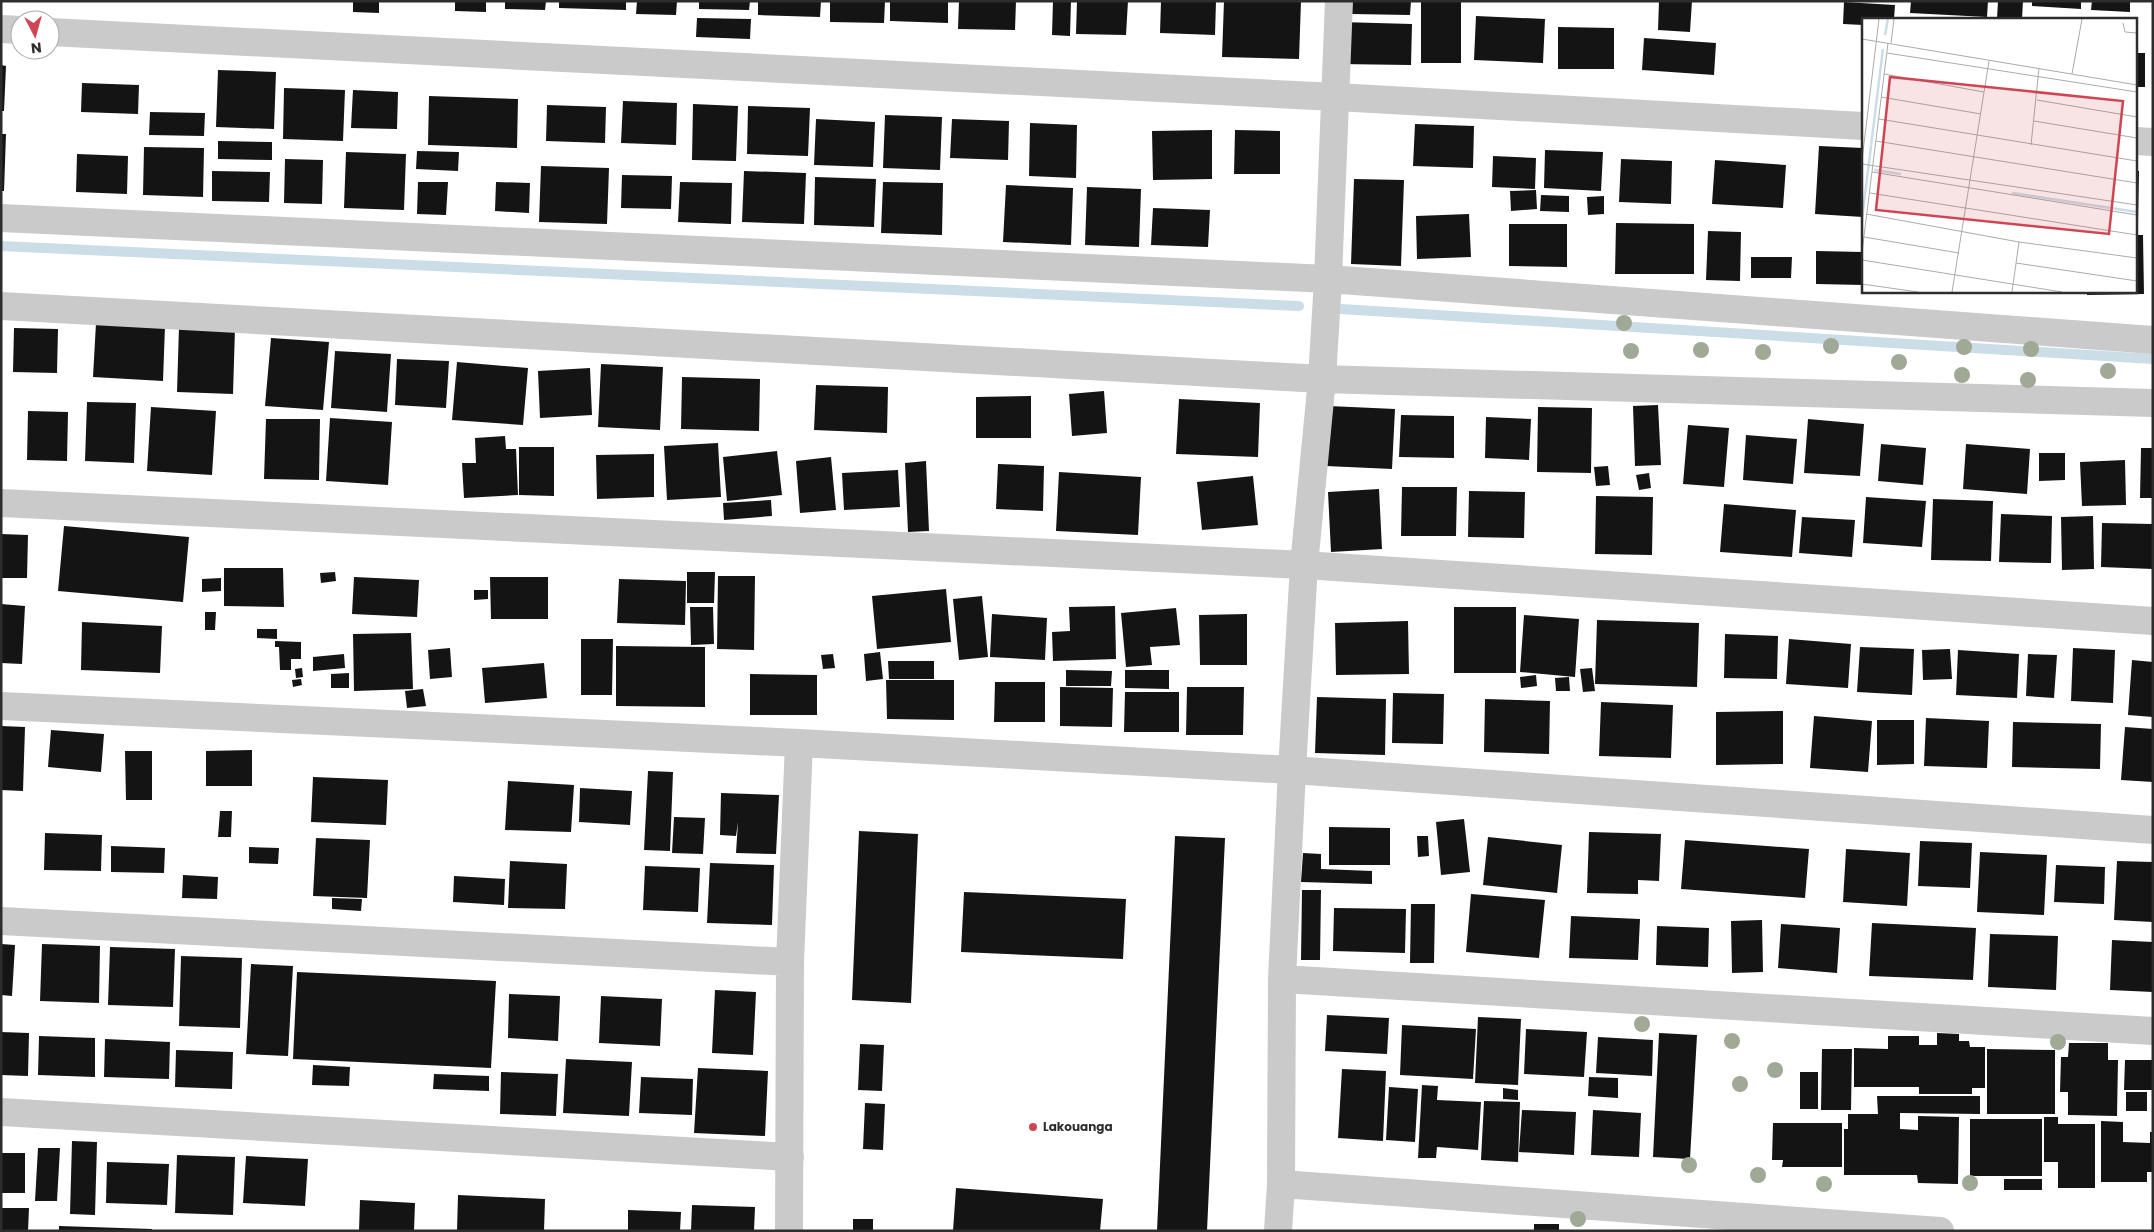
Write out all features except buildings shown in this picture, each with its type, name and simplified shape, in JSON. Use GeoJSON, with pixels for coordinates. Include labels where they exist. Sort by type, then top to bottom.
{"type":"FeatureCollection","features":[{"type":"Feature","properties":{"kind":"street"},"geometry":{"type":"LineString","coordinates":[[1278,1231],[1281,1184],[1282,979],[1292,770],[1304,565],[1322,379],[1328,279],[1339,1]]}},
{"type":"Feature","properties":{"kind":"street"},"geometry":{"type":"LineString","coordinates":[[60,33],[1336,97],[1862,126]]}},
{"type":"Feature","properties":{"kind":"street"},"geometry":{"type":"LineString","coordinates":[[2136,141],[2153,142]]}},
{"type":"Feature","properties":{"kind":"street"},"geometry":{"type":"LineString","coordinates":[[1,218],[1328,279],[2153,340]]}},
{"type":"Feature","properties":{"kind":"street"},"geometry":{"type":"LineString","coordinates":[[1,306],[1322,379],[2153,402]]}},
{"type":"Feature","properties":{"kind":"street"},"geometry":{"type":"LineString","coordinates":[[1,503],[1304,565],[2153,621]]}},
{"type":"Feature","properties":{"kind":"street"},"geometry":{"type":"LineString","coordinates":[[1,706],[799,744],[1292,770],[2153,830]]}},
{"type":"Feature","properties":{"kind":"street"},"geometry":{"type":"LineString","coordinates":[[789,1231],[790,962],[799,744]]}},
{"type":"Feature","properties":{"kind":"street"},"geometry":{"type":"LineString","coordinates":[[1,921],[790,962]]}},
{"type":"Feature","properties":{"kind":"street"},"geometry":{"type":"LineString","coordinates":[[1282,979],[2153,1031]]}},
{"type":"Feature","properties":{"kind":"street"},"geometry":{"type":"LineString","coordinates":[[1,1112],[790,1157]]}},
{"type":"Feature","properties":{"kind":"street"},"geometry":{"type":"LineString","coordinates":[[1281,1184],[1940,1231]]}},
{"type":"Feature","properties":{"kind":"waterway"},"geometry":{"type":"LineString","coordinates":[[1,246],[1299,306]]}},
{"type":"Feature","properties":{"kind":"waterway"},"geometry":{"type":"LineString","coordinates":[[1341,309],[2153,359]]}},
{"type":"Feature","properties":{"kind":"place","name":"Lakouanga"},"geometry":{"type":"Point","coordinates":[1033,1127]}}]}
